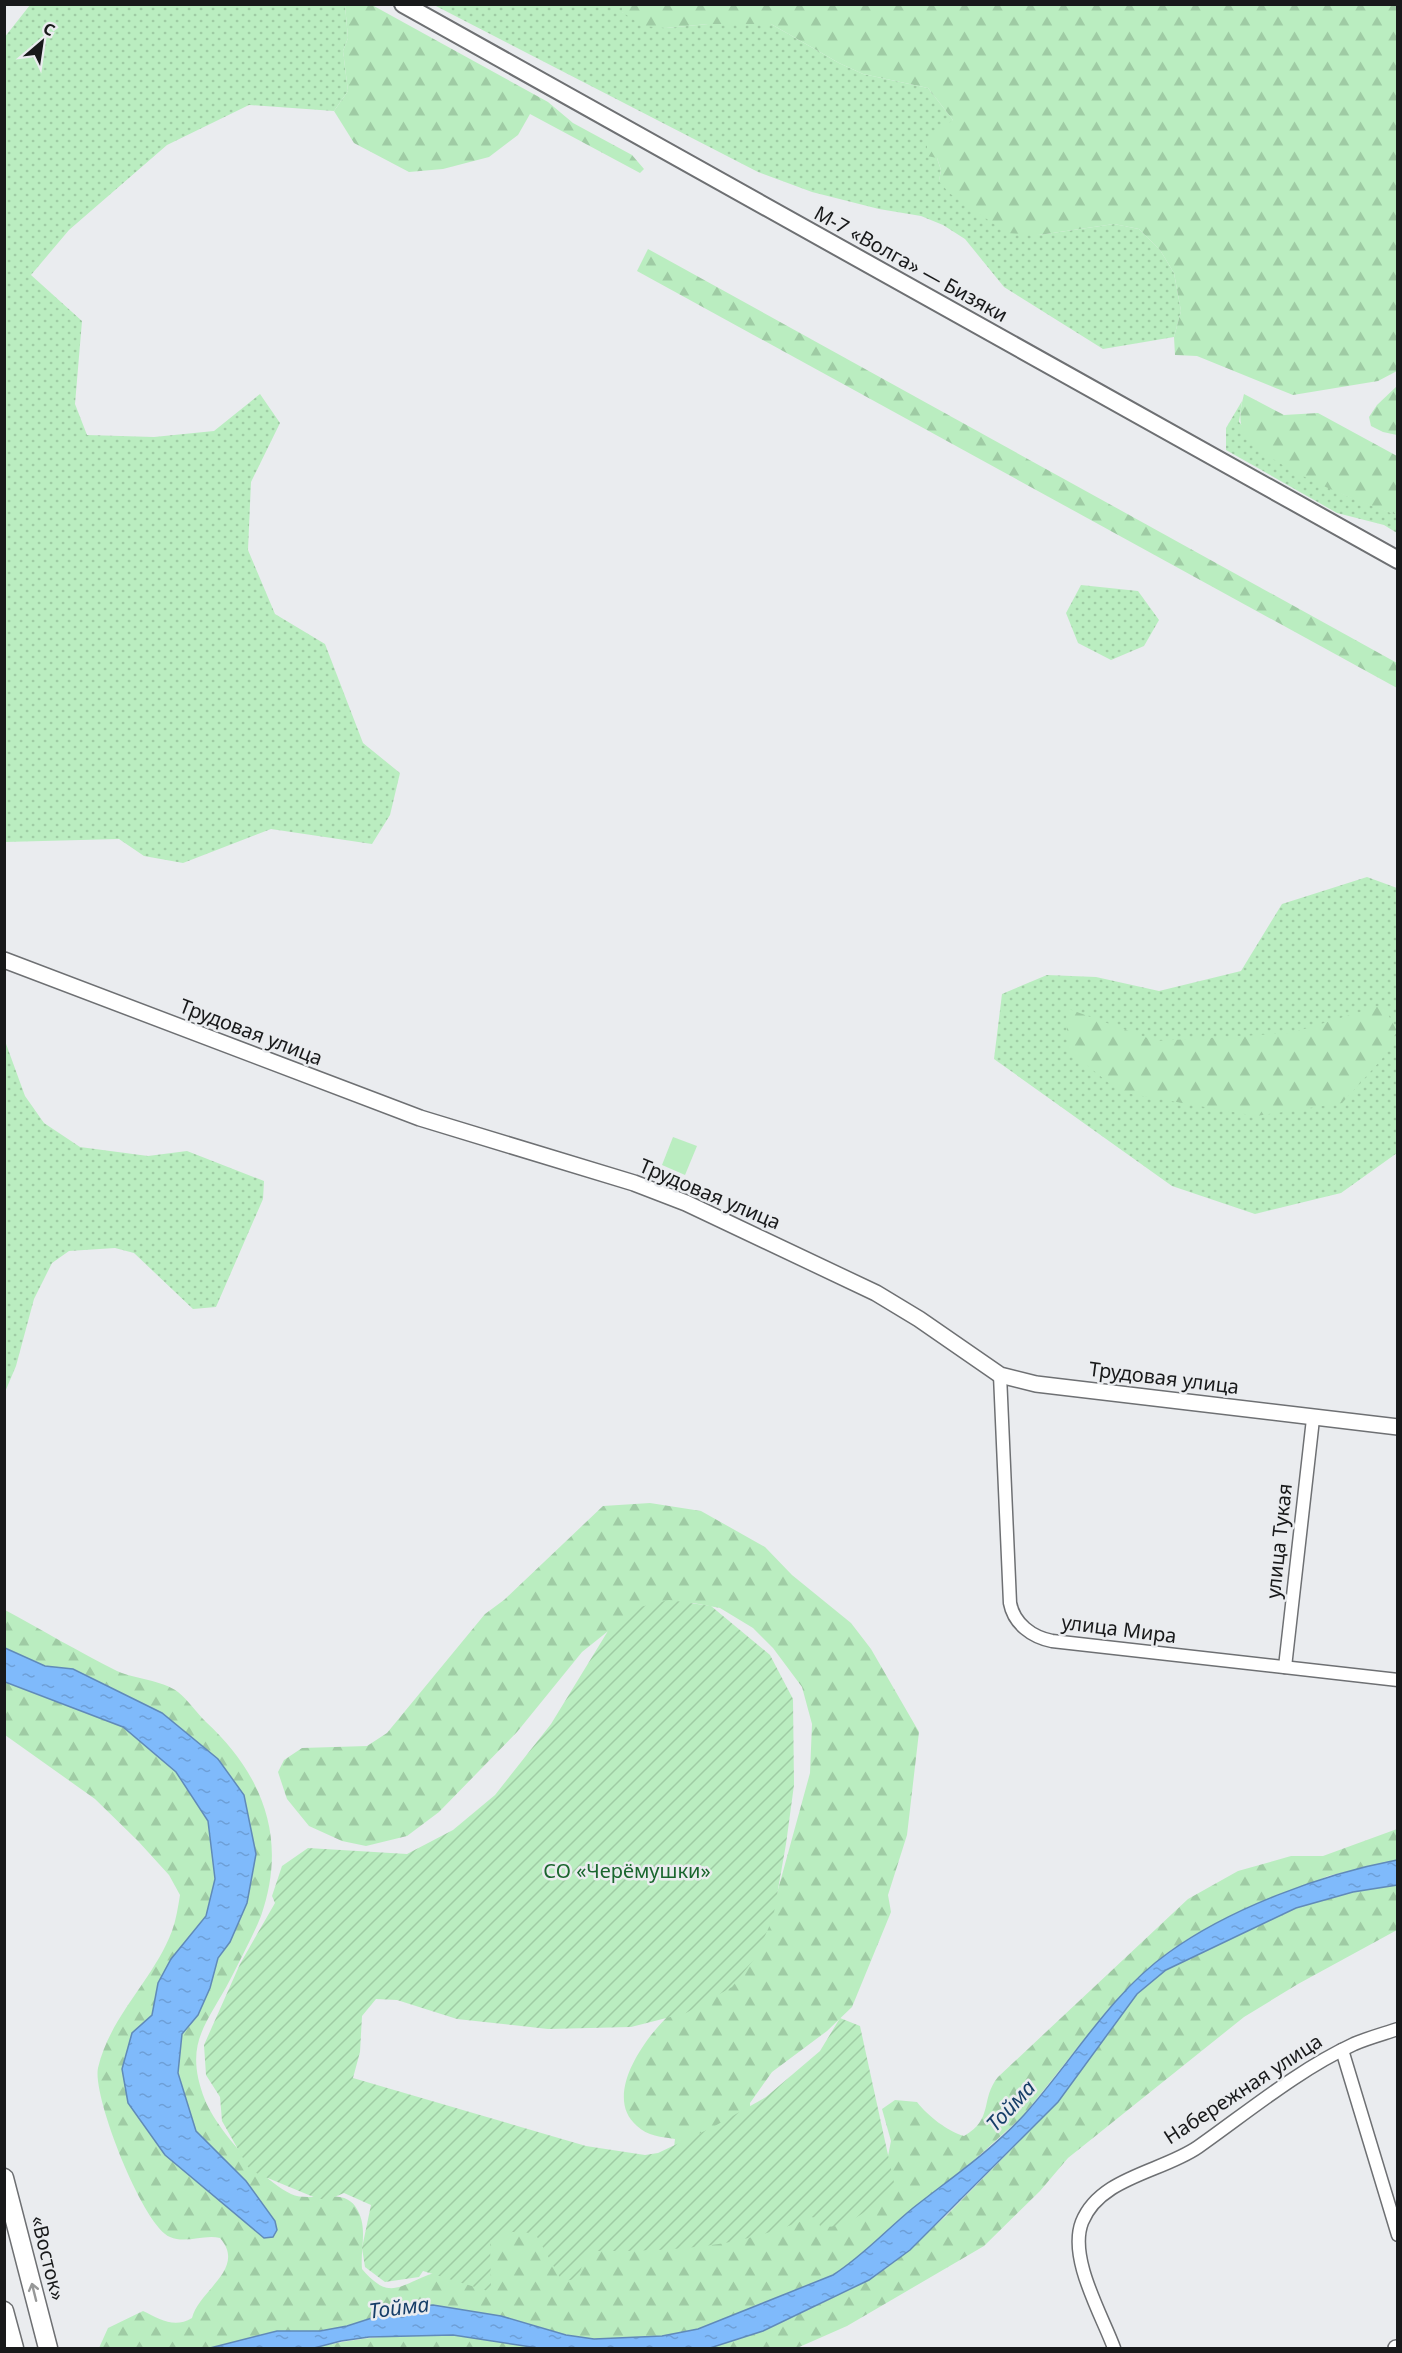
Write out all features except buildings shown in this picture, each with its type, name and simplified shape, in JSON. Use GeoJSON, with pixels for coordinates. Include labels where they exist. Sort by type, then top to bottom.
{"type":"FeatureCollection","features":[{"type":"Feature","properties":{"kind":"main road","name":"М-7 «Волга» — Бизяки"},"geometry":{"type":"LineString","coordinates":[[403,4],[1398,560]]}},
{"type":"Feature","properties":{"kind":"main road","name":"«Восток»"},"geometry":{"type":"LineString","coordinates":[[4,2178],[48,2349]]}},
{"type":"Feature","properties":{"kind":"main road"},"geometry":{"type":"LineString","coordinates":[[4,2311],[14,2349]]}},
{"type":"Feature","properties":{"kind":"street","name":"Трудовая улица"},"geometry":{"type":"LineString","coordinates":[[4,960],[420,1118],[634,1183],[693,1206],[876,1293],[919,1319],[1000,1375],[1036,1384],[1313,1419],[1398,1427]]}},
{"type":"Feature","properties":{"kind":"street","name":"улица Мира"},"geometry":{"type":"LineString","coordinates":[[1000,1375],[1010,1604],[1020,1625],[1036,1636],[1052,1641],[1398,1680]]}},
{"type":"Feature","properties":{"kind":"street","name":"улица Тукая"},"geometry":{"type":"LineString","coordinates":[[1285,1667],[1313,1419]]}},
{"type":"Feature","properties":{"kind":"street","name":"Набережная улица"},"geometry":{"type":"LineString","coordinates":[[1114,2349],[1084,2275],[1080,2231],[1090,2208],[1110,2190],[1198,2147],[1294,2079],[1342,2050],[1398,2029]]}},
{"type":"Feature","properties":{"kind":"street"},"geometry":{"type":"LineString","coordinates":[[1342,2050],[1398,2235]]}},
{"type":"Feature","properties":{"kind":"green space"},"geometry":{"type":"Polygon","coordinates":[[[622,4],[1397,5],[1397,371],[1378,381],[1293,395],[1197,356],[1175,355],[1174,337],[1181,311],[1174,273],[1160,250],[1139,229],[1114,224],[1039,235],[1007,233],[949,193],[939,181],[941,170],[937,158],[927,156],[927,139],[953,120],[928,88],[863,74],[771,24],[708,24],[666,28],[643,26],[622,12],[622,4]]]}},
{"type":"Feature","properties":{"kind":"green space"},"geometry":{"type":"Polygon","coordinates":[[[30,5],[345,5],[348,38],[343,51],[348,91],[334,111],[249,105],[167,145],[69,230],[31,275],[82,321],[75,404],[87,435],[154,437],[214,431],[260,394],[280,423],[251,482],[248,550],[275,614],[325,644],[363,743],[400,773],[390,815],[372,844],[271,829],[183,863],[144,856],[119,839],[5,842],[4,38],[30,5]]]}},
{"type":"Feature","properties":{"kind":"green space"},"geometry":{"type":"Polygon","coordinates":[[[345,5],[372,5],[548,102],[573,123],[632,155],[644,169],[640,173],[530,114],[518,135],[489,157],[443,169],[409,172],[354,143],[334,111],[348,91],[343,51],[348,38],[345,5]]]}},
{"type":"Feature","properties":{"kind":"green space"},"geometry":{"type":"Polygon","coordinates":[[[434,5],[622,5],[622,12],[666,28],[708,24],[771,24],[863,74],[928,88],[953,120],[937,158],[941,170],[939,181],[1039,235],[1114,224],[1139,229],[1160,250],[1174,273],[1181,311],[1174,337],[1103,349],[1004,287],[965,239],[943,225],[921,216],[879,209],[812,192],[758,172],[434,5]]]}},
{"type":"Feature","properties":{"kind":"green space"},"geometry":{"type":"Polygon","coordinates":[[[648,249],[1397,663],[1397,688],[637,271],[648,249]]]}},
{"type":"Feature","properties":{"kind":"green space"},"geometry":{"type":"Polygon","coordinates":[[[1397,386],[1397,435],[1371,426],[1369,417],[1377,405],[1397,386]]]}},
{"type":"Feature","properties":{"kind":"green space"},"geometry":{"type":"Polygon","coordinates":[[[1244,394],[1284,415],[1318,413],[1397,456],[1397,515],[1361,502],[1292,471],[1256,446],[1245,434],[1241,424],[1240,414],[1244,394]]]}},
{"type":"Feature","properties":{"kind":"green space"},"geometry":{"type":"Polygon","coordinates":[[[1242,401],[1239,422],[1269,455],[1345,495],[1397,515],[1397,533],[1384,525],[1337,513],[1226,450],[1226,428],[1242,401]]]}},
{"type":"Feature","properties":{"kind":"green space"},"geometry":{"type":"Polygon","coordinates":[[[1081,585],[1138,591],[1159,620],[1144,646],[1111,660],[1078,643],[1066,613],[1081,585]]]}},
{"type":"Feature","properties":{"kind":"green space"},"geometry":{"type":"Polygon","coordinates":[[[1367,877],[1397,888],[1397,1153],[1341,1193],[1255,1214],[1172,1186],[994,1059],[1002,994],[1047,975],[1096,977],[1159,991],[1241,971],[1282,904],[1367,877]]]}},
{"type":"Feature","properties":{"kind":"green space"},"geometry":{"type":"Polygon","coordinates":[[[1383,1005],[1397,1031],[1382,1059],[1342,1103],[1256,1116],[1120,1092],[1068,1050],[1066,1008],[1156,1041],[1291,1033],[1383,1005]]]}},
{"type":"Feature","properties":{"kind":"green space"},"geometry":{"type":"Polygon","coordinates":[[[5,1041],[25,1096],[44,1123],[80,1147],[148,1156],[187,1151],[264,1181],[263,1199],[216,1307],[193,1309],[134,1253],[115,1248],[69,1251],[52,1263],[34,1299],[16,1366],[5,1392],[5,1041]]]}},
{"type":"Feature","properties":{"kind":"green space"},"geometry":{"type":"Polygon","coordinates":[[[673,1137],[697,1146],[685,1175],[662,1165],[673,1137]]]}},
{"type":"Feature","properties":{"kind":"green space"},"geometry":{"type":"Polygon","coordinates":[[[650,1503],[701,1511],[765,1547],[792,1575],[851,1623],[871,1649],[919,1732],[907,1835],[888,1895],[891,1912],[852,2007],[827,2031],[772,2072],[750,2103],[751,2123],[887,2161],[891,2141],[882,2109],[895,2100],[917,2102],[938,2122],[964,2136],[979,2123],[989,2093],[998,2077],[1188,1899],[1238,1871],[1291,1856],[1323,1856],[1397,1829],[1397,1860],[1328,1876],[1191,1937],[1167,1953],[1110,2007],[1023,2116],[972,2162],[915,2207],[850,2264],[833,2275],[698,2329],[662,2336],[594,2339],[566,2335],[501,2316],[433,2305],[406,2307],[347,2326],[320,2331],[277,2331],[210,2348],[99,2348],[108,2328],[143,2311],[173,2323],[192,2318],[196,2308],[225,2270],[228,2260],[227,2249],[220,2238],[176,2239],[159,2228],[134,2186],[122,2159],[111,2131],[98,2083],[98,2068],[104,2049],[122,2014],[164,1949],[173,1927],[180,1895],[169,1875],[95,1799],[5,1735],[5,1682],[123,1727],[176,1772],[208,1821],[215,1879],[206,1916],[171,1959],[158,1983],[152,2016],[132,2033],[165,2155],[265,2238],[273,2237],[277,2230],[275,2221],[246,2181],[196,2131],[178,2073],[182,2034],[198,2015],[210,1988],[218,1958],[230,1942],[247,1903],[256,1854],[244,1795],[218,1759],[73,1669],[45,1666],[5,1648],[5,1610],[117,1671],[164,1685],[178,1692],[226,1742],[256,1786],[265,1810],[270,1835],[272,1861],[269,1888],[261,1916],[200,2036],[196,2064],[199,2080],[205,2100],[220,2126],[267,2178],[291,2194],[307,2197],[342,2197],[355,2206],[363,2229],[362,2269],[386,2288],[400,2287],[431,2274],[456,2273],[491,2230],[673,2156],[675,2139],[645,2132],[627,2113],[624,2098],[626,2081],[642,2047],[654,2032],[776,1897],[810,1773],[812,1724],[802,1687],[773,1648],[753,1628],[720,1608],[693,1603],[663,1606],[607,1632],[582,1652],[517,1732],[439,1812],[407,1836],[366,1846],[342,1841],[309,1826],[287,1799],[278,1772],[284,1760],[302,1748],[367,1746],[387,1733],[485,1614],[504,1600],[603,1506],[650,1503]]]}},
{"type":"Feature","properties":{"kind":"green space","name":"СО «Черёмушки»"},"geometry":{"type":"Polygon","coordinates":[[[669,1600],[711,1606],[770,1655],[793,1699],[794,1785],[786,1844],[773,1918],[755,1958],[732,1987],[686,2013],[631,2027],[548,2029],[457,2019],[397,2000],[376,1999],[362,2016],[360,2052],[353,2078],[586,2146],[645,2155],[658,2153],[713,2127],[766,2097],[820,2051],[840,2018],[860,2026],[895,2187],[860,2215],[841,2225],[820,2226],[817,2218],[811,2217],[784,2228],[730,2242],[676,2249],[591,2251],[584,2259],[578,2279],[562,2281],[536,2235],[518,2232],[507,2233],[490,2241],[491,2292],[423,2271],[419,2277],[385,2282],[365,2267],[362,2248],[371,2205],[344,2193],[327,2200],[316,2198],[258,2174],[248,2167],[222,2121],[220,2097],[206,2075],[204,2045],[240,1964],[275,1903],[272,1896],[282,1866],[308,1848],[407,1854],[453,1830],[495,1795],[551,1724],[611,1626],[640,1607],[669,1600]]]}},
{"type":"Feature","properties":{"kind":"green space"},"geometry":{"type":"Polygon","coordinates":[[[1397,1885],[1397,1930],[1298,1984],[1244,2017],[1068,2158],[1040,2191],[984,2246],[847,2326],[797,2348],[710,2348],[763,2331],[851,2289],[888,2267],[946,2216],[1058,2102],[1137,1994],[1166,1970],[1296,1908],[1353,1892],[1397,1885]]]}},
{"type":"Feature","properties":{"kind":"green space"},"geometry":{"type":"Polygon","coordinates":[[[453,2335],[538,2348],[314,2348],[365,2339],[453,2335]]]}},
{"type":"Feature","properties":{"kind":"water"},"geometry":{"type":"Polygon","coordinates":[[[5,1648],[45,1666],[73,1669],[162,1713],[218,1759],[244,1795],[256,1854],[247,1903],[230,1942],[218,1958],[210,1988],[198,2015],[182,2034],[178,2073],[196,2131],[246,2181],[275,2221],[277,2230],[273,2237],[264,2238],[165,2155],[128,2103],[122,2069],[132,2033],[152,2015],[158,1983],[171,1959],[206,1916],[215,1879],[208,1821],[176,1772],[123,1727],[5,1682],[5,1648]]]}},
{"type":"Feature","properties":{"kind":"water"},"geometry":{"type":"Polygon","coordinates":[[[1397,1860],[1397,1885],[1353,1892],[1296,1908],[1166,1970],[1137,1994],[1058,2102],[910,2250],[869,2280],[763,2331],[710,2348],[538,2348],[453,2335],[369,2337],[314,2348],[210,2348],[277,2331],[320,2331],[347,2326],[406,2307],[433,2305],[501,2316],[566,2335],[594,2339],[662,2336],[698,2329],[833,2275],[854,2260],[913,2208],[970,2164],[1011,2128],[1042,2095],[1109,2009],[1147,1970],[1168,1953],[1220,1921],[1248,1907],[1339,1874],[1397,1860]]]}},
{"type":"Feature","properties":{"kind":"water label","name":"Тойма"},"geometry":{"type":"Point","coordinates":[1011,2106]}},
{"type":"Feature","properties":{"kind":"water label","name":"Тойма"},"geometry":{"type":"Point","coordinates":[399,2308]}}]}
